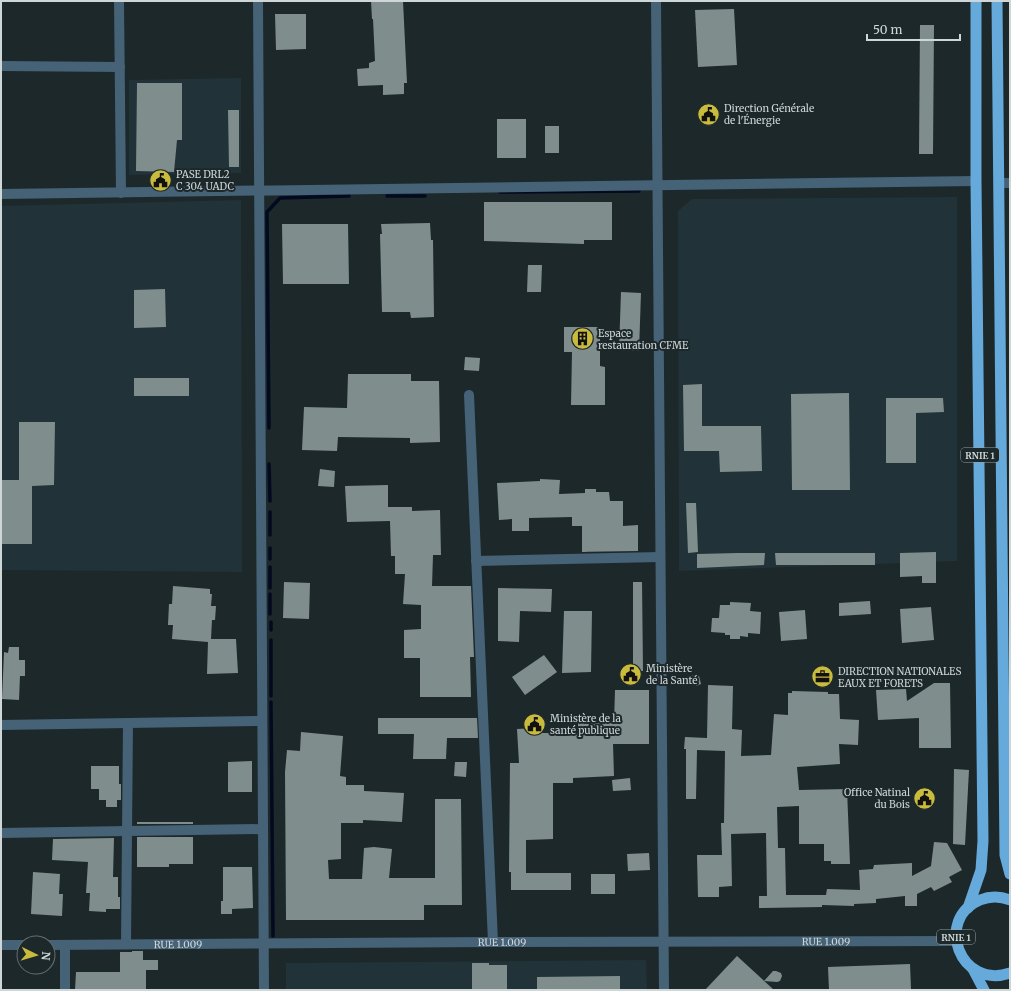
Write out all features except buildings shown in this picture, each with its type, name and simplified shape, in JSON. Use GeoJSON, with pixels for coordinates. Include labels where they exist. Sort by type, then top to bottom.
{"type":"FeatureCollection","features":[{"type":"Feature","properties":{"kind":"highway","name":"RNIE 1"},"geometry":{"type":"LineString","coordinates":[[976,1],[976,181],[983,841],[981,870],[968,908],[958,923],[956,941],[961,957],[973,969],[984,990]]}},
{"type":"Feature","properties":{"kind":"highway","name":"RNIE 1"},"geometry":{"type":"LineString","coordinates":[[998,1],[1005,183],[1005,855],[1010,874]]}},
{"type":"Feature","properties":{"kind":"highway"},"geometry":{"type":"LineString","coordinates":[[968,908],[975,902],[987,898],[1000,897],[1010,900]]}},
{"type":"Feature","properties":{"kind":"highway","name":"RNIE 1"},"geometry":{"type":"LineString","coordinates":[[973,969],[988,976],[999,976],[1010,973]]}},
{"type":"Feature","properties":{"kind":"street"},"geometry":{"type":"LineString","coordinates":[[119,1],[121,192]]}},
{"type":"Feature","properties":{"kind":"street"},"geometry":{"type":"LineString","coordinates":[[258,1],[264,990]]}},
{"type":"Feature","properties":{"kind":"street"},"geometry":{"type":"LineString","coordinates":[[656,1],[664,990]]}},
{"type":"Feature","properties":{"kind":"street"},"geometry":{"type":"LineString","coordinates":[[1,66],[120,67]]}},
{"type":"Feature","properties":{"kind":"street"},"geometry":{"type":"LineString","coordinates":[[1,194],[976,181]]}},
{"type":"Feature","properties":{"kind":"street"},"geometry":{"type":"LineString","coordinates":[[469,395],[493,942]]}},
{"type":"Feature","properties":{"kind":"street"},"geometry":{"type":"LineString","coordinates":[[476,561],[660,557]]}},
{"type":"Feature","properties":{"kind":"street"},"geometry":{"type":"LineString","coordinates":[[1,725],[262,721]]}},
{"type":"Feature","properties":{"kind":"street"},"geometry":{"type":"LineString","coordinates":[[126,944],[128,723]]}},
{"type":"Feature","properties":{"kind":"street"},"geometry":{"type":"LineString","coordinates":[[1,833],[263,829]]}},
{"type":"Feature","properties":{"kind":"street","name":"RUE 1.009"},"geometry":{"type":"LineString","coordinates":[[56,945],[956,941]]}},
{"type":"Feature","properties":{"kind":"street"},"geometry":{"type":"LineString","coordinates":[[1,945],[16,945]]}},
{"type":"Feature","properties":{"kind":"street"},"geometry":{"type":"LineString","coordinates":[[64,945],[65,990]]}},
{"type":"Feature","properties":{"kind":"shaded area"},"geometry":{"type":"Polygon","coordinates":[[[241,78],[241,173],[129,175],[129,80],[241,78]]]}},
{"type":"Feature","properties":{"kind":"shaded area"},"geometry":{"type":"Polygon","coordinates":[[[957,197],[957,561],[679,571],[678,211],[692,199],[957,197]]]}},
{"type":"Feature","properties":{"kind":"shaded area"},"geometry":{"type":"Polygon","coordinates":[[[241,200],[242,572],[1,570],[1,206],[241,200]]]}},
{"type":"Feature","properties":{"kind":"shaded area"},"geometry":{"type":"Polygon","coordinates":[[[646,960],[647,990],[286,990],[286,963],[646,960]]]}},
{"type":"Feature","properties":{"kind":"waterway"},"geometry":{"type":"LineString","coordinates":[[500,192],[639,191]]}},
{"type":"Feature","properties":{"kind":"waterway"},"geometry":{"type":"LineString","coordinates":[[269,428],[267,212],[280,198],[349,196]]}},
{"type":"Feature","properties":{"kind":"waterway"},"geometry":{"type":"LineString","coordinates":[[387,196],[425,196]]}},
{"type":"Feature","properties":{"kind":"waterway"},"geometry":{"type":"LineString","coordinates":[[269,464],[270,501]]}},
{"type":"Feature","properties":{"kind":"waterway"},"geometry":{"type":"LineString","coordinates":[[270,512],[270,535]]}},
{"type":"Feature","properties":{"kind":"waterway"},"geometry":{"type":"LineString","coordinates":[[270,548],[270,559]]}},
{"type":"Feature","properties":{"kind":"waterway"},"geometry":{"type":"LineString","coordinates":[[270,567],[270,588]]}},
{"type":"Feature","properties":{"kind":"waterway"},"geometry":{"type":"LineString","coordinates":[[270,594],[270,614]]}},
{"type":"Feature","properties":{"kind":"waterway"},"geometry":{"type":"LineString","coordinates":[[271,622],[271,630]]}},
{"type":"Feature","properties":{"kind":"waterway"},"geometry":{"type":"LineString","coordinates":[[271,640],[271,696]]}},
{"type":"Feature","properties":{"kind":"waterway"},"geometry":{"type":"LineString","coordinates":[[271,702],[273,936]]}},
{"type":"Feature","properties":{"kind":"place","name":"Direction Générale de l'Énergie"},"geometry":{"type":"Point","coordinates":[708,114]}},
{"type":"Feature","properties":{"kind":"place","name":"PASE DRL2 C 304 UADC"},"geometry":{"type":"Point","coordinates":[160,180]}},
{"type":"Feature","properties":{"kind":"place","name":"Espace restauration CFME"},"geometry":{"type":"Point","coordinates":[582,339]}},
{"type":"Feature","properties":{"kind":"place","name":"Ministère de la Santé"},"geometry":{"type":"Point","coordinates":[630,674]}},
{"type":"Feature","properties":{"kind":"place","name":"DIRECTION NATIONALES EAUX ET FORETS"},"geometry":{"type":"Point","coordinates":[823,677]}},
{"type":"Feature","properties":{"kind":"place","name":"Ministère de la santé publique"},"geometry":{"type":"Point","coordinates":[535,724]}},
{"type":"Feature","properties":{"kind":"place","name":"Office Natinal du Bois"},"geometry":{"type":"Point","coordinates":[925,798]}}]}
